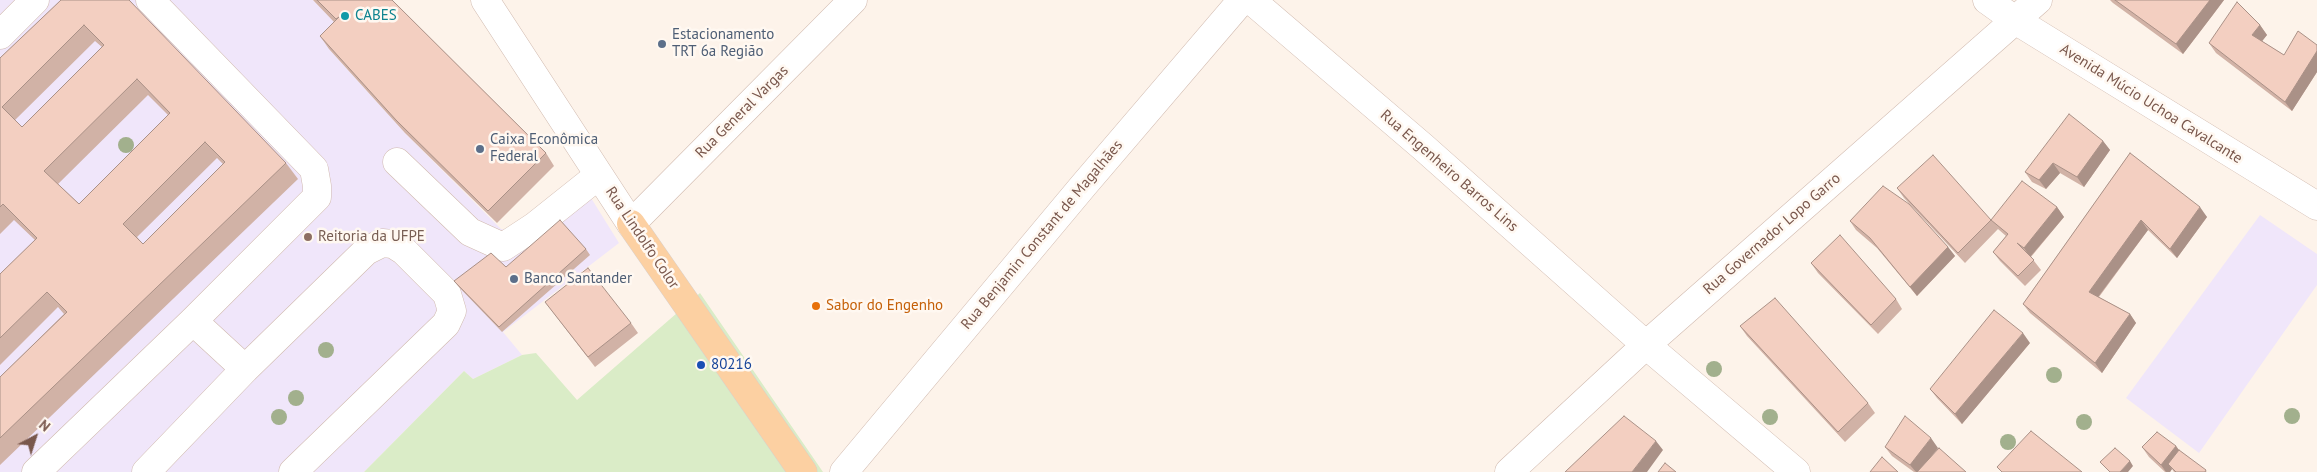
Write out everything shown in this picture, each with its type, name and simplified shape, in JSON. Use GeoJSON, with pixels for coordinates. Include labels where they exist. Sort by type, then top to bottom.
{"type":"FeatureCollection","features":[{"type":"Feature","properties":{"kind":"main road","name":"Rua Lindolfo Color"},"geometry":{"type":"LineString","coordinates":[[630,224],[803,472]]}},
{"type":"Feature","properties":{"kind":"street"},"geometry":{"type":"LineString","coordinates":[[0,35],[35,0]]}},
{"type":"Feature","properties":{"kind":"street"},"geometry":{"type":"LineString","coordinates":[[36,472],[193,321],[317,197],[314,169],[150,0]]}},
{"type":"Feature","properties":{"kind":"street","name":"Rua Lindolfo Color"},"geometry":{"type":"LineString","coordinates":[[485,0],[630,224]]}},
{"type":"Feature","properties":{"kind":"street","name":"Rua General Vargas"},"geometry":{"type":"LineString","coordinates":[[630,224],[853,0]]}},
{"type":"Feature","properties":{"kind":"street","name":"Rua Benjamin Constant de Magalhães"},"geometry":{"type":"LineString","coordinates":[[844,472],[1083,186],[1242,0]]}},
{"type":"Feature","properties":{"kind":"street","name":"Rua Engenheiro Barros Lins"},"geometry":{"type":"LineString","coordinates":[[1251,0],[1430,154],[1646,345],[1796,472]]}},
{"type":"Feature","properties":{"kind":"street","name":"Avenida Múcio Uchoa Cavalcante"},"geometry":{"type":"LineString","coordinates":[[1987,0],[2015,20],[2317,206]]}},
{"type":"Feature","properties":{"kind":"street","name":"Rua Governador Lopo Garro"},"geometry":{"type":"LineString","coordinates":[[1509,472],[1646,345],[2038,0]]}},
{"type":"Feature","properties":{"kind":"street"},"geometry":{"type":"LineString","coordinates":[[397,162],[470,232],[503,247],[535,226],[599,175]]}},
{"type":"Feature","properties":{"kind":"street"},"geometry":{"type":"LineString","coordinates":[[146,472],[245,369],[366,251],[382,243],[394,244],[404,251],[447,294],[452,312],[446,324],[293,472]]}},
{"type":"Feature","properties":{"kind":"street"},"geometry":{"type":"LineString","coordinates":[[193,321],[245,369]]}},
{"type":"Feature","properties":{"kind":"shaded area","name":"Reitoria da UFPE"},"geometry":{"type":"Polygon","coordinates":[[[0,0],[313,0],[344,32],[329,49],[405,133],[501,229],[507,230],[578,177],[619,243],[503,332],[522,355],[473,379],[464,371],[364,472],[0,472],[0,0]]]}},
{"type":"Feature","properties":{"kind":"shaded area"},"geometry":{"type":"Polygon","coordinates":[[[2260,215],[2317,254],[2317,285],[2199,453],[2126,398],[2260,215]]]}},
{"type":"Feature","properties":{"kind":"green space"},"geometry":{"type":"Polygon","coordinates":[[[700,293],[823,472],[364,472],[464,371],[473,379],[522,355],[536,353],[577,400],[700,293]]]}},
{"type":"Feature","properties":{"kind":"building"},"geometry":{"type":"Polygon","coordinates":[[[61,0],[129,0],[286,163],[0,438],[0,377],[67,312],[47,292],[0,338],[0,274],[37,238],[3,204],[0,207],[0,58],[61,0]],[[84,25],[2,107],[22,127],[104,45],[84,25]],[[137,79],[44,171],[79,204],[170,113],[137,79]],[[205,142],[123,224],[143,244],[225,162],[205,142]]]}},
{"type":"Feature","properties":{"kind":"building"},"geometry":{"type":"Polygon","coordinates":[[[317,0],[392,0],[546,153],[488,211],[396,120],[320,36],[339,17],[336,19],[317,0]]]}},
{"type":"Feature","properties":{"kind":"building"},"geometry":{"type":"Polygon","coordinates":[[[2115,0],[2210,0],[2176,44],[2115,0]]]}},
{"type":"Feature","properties":{"kind":"building"},"geometry":{"type":"Polygon","coordinates":[[[2237,2],[2260,25],[2252,35],[2284,55],[2298,31],[2317,45],[2317,51],[2285,102],[2209,43],[2237,2]]]}},
{"type":"Feature","properties":{"kind":"building"},"geometry":{"type":"Polygon","coordinates":[[[2069,114],[2103,141],[2077,177],[2053,163],[2039,180],[2025,172],[2069,114]]]}},
{"type":"Feature","properties":{"kind":"building"},"geometry":{"type":"Polygon","coordinates":[[[2130,153],[2200,207],[2170,249],[2141,220],[2089,292],[2130,314],[2095,363],[2023,304],[2130,153]]]}},
{"type":"Feature","properties":{"kind":"building"},"geometry":{"type":"Polygon","coordinates":[[[1933,155],[1991,220],[1958,253],[1897,188],[1933,155]]]}},
{"type":"Feature","properties":{"kind":"building"},"geometry":{"type":"Polygon","coordinates":[[[2022,181],[2057,207],[2024,248],[2017,243],[2034,260],[2018,276],[1993,252],[2008,234],[1991,220],[2022,181]]]}},
{"type":"Feature","properties":{"kind":"building"},"geometry":{"type":"Polygon","coordinates":[[[1883,186],[1909,204],[1948,247],[1910,287],[1870,238],[1850,221],[1883,186]]]}},
{"type":"Feature","properties":{"kind":"building","name":"Banco Santander"},"geometry":{"type":"Polygon","coordinates":[[[560,220],[586,249],[499,327],[454,281],[491,253],[506,267],[560,220]]]}},
{"type":"Feature","properties":{"kind":"building"},"geometry":{"type":"Polygon","coordinates":[[[1840,235],[1896,299],[1871,325],[1811,263],[1840,235]]]}},
{"type":"Feature","properties":{"kind":"building"},"geometry":{"type":"Polygon","coordinates":[[[588,268],[631,323],[588,357],[545,302],[588,268]]]}},
{"type":"Feature","properties":{"kind":"building"},"geometry":{"type":"Polygon","coordinates":[[[1775,298],[1868,403],[1838,432],[1740,326],[1775,298]]]}},
{"type":"Feature","properties":{"kind":"building"},"geometry":{"type":"Polygon","coordinates":[[[1994,310],[2023,333],[1955,414],[1930,389],[1994,310]]]}},
{"type":"Feature","properties":{"kind":"building"},"geometry":{"type":"Polygon","coordinates":[[[1624,416],[1656,441],[1632,472],[1565,472],[1624,416]]]}},
{"type":"Feature","properties":{"kind":"building"},"geometry":{"type":"Polygon","coordinates":[[[1905,416],[1931,438],[1910,465],[1885,447],[1905,416]]]}},
{"type":"Feature","properties":{"kind":"building"},"geometry":{"type":"Polygon","coordinates":[[[2031,431],[2082,472],[2002,472],[1997,467],[2031,431]]]}},
{"type":"Feature","properties":{"kind":"building"},"geometry":{"type":"Polygon","coordinates":[[[2157,432],[2176,446],[2161,465],[2142,447],[2157,432]]]}},
{"type":"Feature","properties":{"kind":"building"},"geometry":{"type":"Polygon","coordinates":[[[1939,448],[1966,472],[1917,472],[1939,448]]]}},
{"type":"Feature","properties":{"kind":"building"},"geometry":{"type":"Polygon","coordinates":[[[2115,448],[2130,461],[2120,472],[2110,472],[2100,462],[2115,448]]]}},
{"type":"Feature","properties":{"kind":"building"},"geometry":{"type":"Polygon","coordinates":[[[2179,450],[2206,470],[2205,472],[2176,472],[2168,464],[2179,450]]]}},
{"type":"Feature","properties":{"kind":"building"},"geometry":{"type":"Polygon","coordinates":[[[1882,457],[1898,472],[1870,472],[1882,457]]]}},
{"type":"Feature","properties":{"kind":"building"},"geometry":{"type":"Polygon","coordinates":[[[1665,463],[1676,472],[1658,472],[1665,463]]]}},
{"type":"Feature","properties":{"kind":"place","name":"CABES"},"geometry":{"type":"Point","coordinates":[345,16]}},
{"type":"Feature","properties":{"kind":"place","name":"Estacionamento TRT 6a Região"},"geometry":{"type":"Point","coordinates":[662,44]}},
{"type":"Feature","properties":{"kind":"place","name":"Caixa Econômica Federal"},"geometry":{"type":"Point","coordinates":[480,149]}},
{"type":"Feature","properties":{"kind":"place","name":"Reitoria da UFPE"},"geometry":{"type":"Point","coordinates":[308,237]}},
{"type":"Feature","properties":{"kind":"place","name":"Banco Santander"},"geometry":{"type":"Point","coordinates":[514,279]}},
{"type":"Feature","properties":{"kind":"place","name":"Sabor do Engenho"},"geometry":{"type":"Point","coordinates":[816,306]}},
{"type":"Feature","properties":{"kind":"place","name":"80216"},"geometry":{"type":"Point","coordinates":[701,365]}}]}
